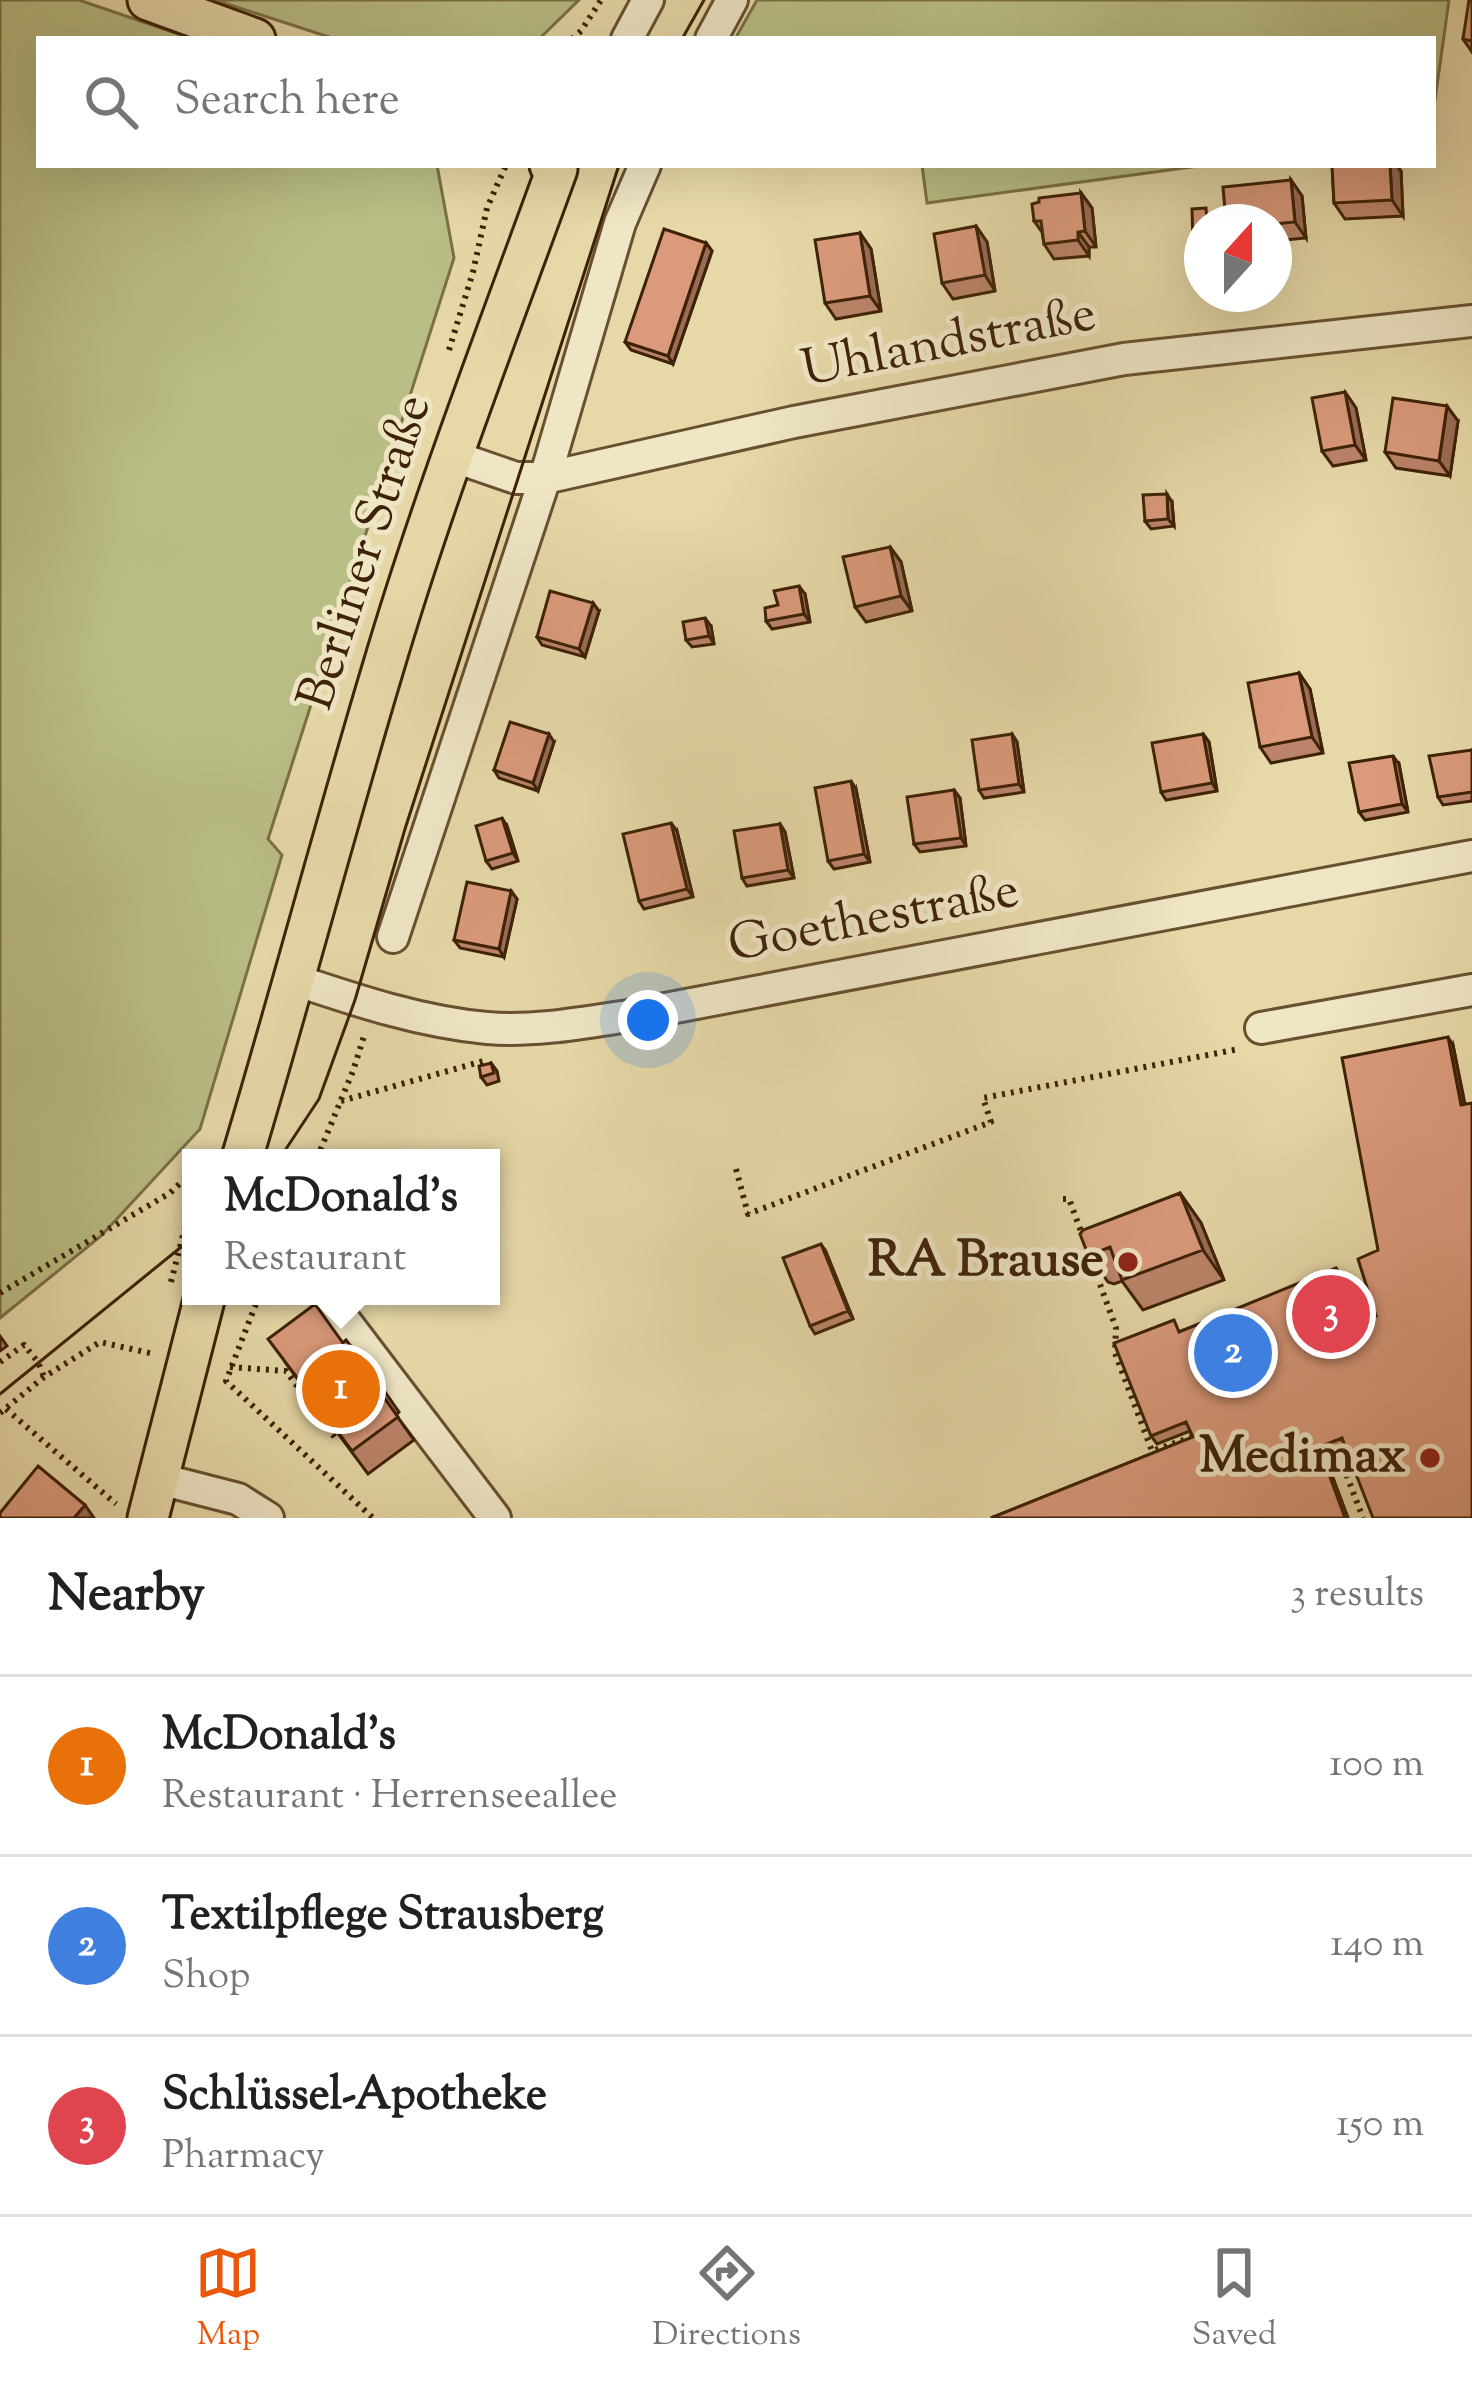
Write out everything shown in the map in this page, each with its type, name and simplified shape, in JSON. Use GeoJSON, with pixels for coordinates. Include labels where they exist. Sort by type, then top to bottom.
{"type":"FeatureCollection","features":[{"type":"Feature","properties":{"kind":"main road"},"geometry":{"type":"LineString","coordinates":[[148,0],[247,36]]}},
{"type":"Feature","properties":{"kind":"main road","name":"Berliner Straße"},"geometry":{"type":"LineString","coordinates":[[245,1149],[383,666],[555,168]]}},
{"type":"Feature","properties":{"kind":"main road"},"geometry":{"type":"LineString","coordinates":[[132,1511],[160,1479],[203,1305]]}},
{"type":"Feature","properties":{"kind":"street"},"geometry":{"type":"LineString","coordinates":[[629,36],[648,0]]}},
{"type":"Feature","properties":{"kind":"street"},"geometry":{"type":"LineString","coordinates":[[713,36],[732,0]]}},
{"type":"Feature","properties":{"kind":"street"},"geometry":{"type":"LineString","coordinates":[[392,937],[545,478],[620,223],[644,168]]}},
{"type":"Feature","properties":{"kind":"street","name":"Uhlandstraße"},"geometry":{"type":"LineString","coordinates":[[452,456],[516,478],[545,478],[794,422],[1124,359],[1472,321]]}},
{"type":"Feature","properties":{"kind":"street","name":"Goethestraße"},"geometry":{"type":"LineString","coordinates":[[296,980],[374,1006],[489,1028],[524,1028],[628,1016],[1472,856]]}},
{"type":"Feature","properties":{"kind":"street"},"geometry":{"type":"LineString","coordinates":[[1253,1038],[1472,990]]}},
{"type":"Feature","properties":{"kind":"street"},"geometry":{"type":"LineString","coordinates":[[333,1305],[494,1518]]}},
{"type":"Feature","properties":{"kind":"street"},"geometry":{"type":"LineString","coordinates":[[160,1479],[238,1499],[268,1518]]}},
{"type":"Feature","properties":{"kind":"path"},"geometry":{"type":"LineString","coordinates":[[575,36],[601,0]]}},
{"type":"Feature","properties":{"kind":"path"},"geometry":{"type":"LineString","coordinates":[[321,1149],[374,1006]]}},
{"type":"Feature","properties":{"kind":"path"},"geometry":{"type":"LineString","coordinates":[[341,1102],[509,1054],[520,1047],[524,1028]]}},
{"type":"Feature","properties":{"kind":"path"},"geometry":{"type":"LineString","coordinates":[[736,1169],[748,1214],[991,1122],[983,1098],[1253,1038]]}},
{"type":"Feature","properties":{"kind":"path"},"geometry":{"type":"LineString","coordinates":[[0,1293],[182,1182]]}},
{"type":"Feature","properties":{"kind":"path"},"geometry":{"type":"LineString","coordinates":[[1063,1199],[1070,1199],[1101,1274],[1116,1328],[1115,1353],[1152,1451],[1195,1436]]}},
{"type":"Feature","properties":{"kind":"path"},"geometry":{"type":"LineString","coordinates":[[180,1248],[182,1240]]}},
{"type":"Feature","properties":{"kind":"path"},"geometry":{"type":"LineString","coordinates":[[256,1305],[226,1381],[373,1518]]}},
{"type":"Feature","properties":{"kind":"path"},"geometry":{"type":"LineString","coordinates":[[132,1511],[3,1411],[44,1377],[100,1342],[152,1353]]}},
{"type":"Feature","properties":{"kind":"path"},"geometry":{"type":"LineString","coordinates":[[0,1362],[24,1345],[44,1377]]}},
{"type":"Feature","properties":{"kind":"path"},"geometry":{"type":"LineString","coordinates":[[230,1367],[286,1370],[336,1439]]}},
{"type":"Feature","properties":{"kind":"path"},"geometry":{"type":"LineString","coordinates":[[1337,1450],[1363,1518]]}},
{"type":"Feature","properties":{"kind":"green space"},"geometry":{"type":"Polygon","coordinates":[[[0,0],[79,0],[184,36],[36,36],[36,168],[438,168],[454,258],[268,839],[282,855],[200,1129],[101,1236],[0,1318],[0,0]]]}},
{"type":"Feature","properties":{"kind":"green space"},"geometry":{"type":"Polygon","coordinates":[[[215,0],[579,0],[542,36],[326,36],[215,0]]]}},
{"type":"Feature","properties":{"kind":"green space"},"geometry":{"type":"Polygon","coordinates":[[[757,0],[1449,0],[1436,93],[1436,36],[737,36],[757,0]]]}},
{"type":"Feature","properties":{"kind":"green space"},"geometry":{"type":"Polygon","coordinates":[[[922,168],[1184,168],[927,203],[922,168]]]}},
{"type":"Feature","properties":{"kind":"building"},"geometry":{"type":"Polygon","coordinates":[[[1472,0],[1472,41],[1463,39],[1472,0]]]}},
{"type":"Feature","properties":{"kind":"building"},"geometry":{"type":"Polygon","coordinates":[[[1332,168],[1390,168],[1392,200],[1334,203],[1332,168]]]}},
{"type":"Feature","properties":{"kind":"building"},"geometry":{"type":"Polygon","coordinates":[[[1291,180],[1295,222],[1292,204],[1224,204],[1223,187],[1291,180]]]}},
{"type":"Feature","properties":{"kind":"building"},"geometry":{"type":"Polygon","coordinates":[[[1081,193],[1085,231],[1078,232],[1078,240],[1044,244],[1041,221],[1034,221],[1032,204],[1039,198],[1081,193]]]}},
{"type":"Feature","properties":{"kind":"building"},"geometry":{"type":"Polygon","coordinates":[[[976,226],[985,275],[942,283],[934,234],[976,226]]]}},
{"type":"Feature","properties":{"kind":"building"},"geometry":{"type":"Polygon","coordinates":[[[664,229],[706,243],[668,356],[625,342],[664,229]]]}},
{"type":"Feature","properties":{"kind":"building"},"geometry":{"type":"Polygon","coordinates":[[[860,233],[870,296],[825,303],[815,240],[860,233]]]}},
{"type":"Feature","properties":{"kind":"building"},"geometry":{"type":"Polygon","coordinates":[[[1345,392],[1355,445],[1322,451],[1312,398],[1345,392]]]}},
{"type":"Feature","properties":{"kind":"building"},"geometry":{"type":"Polygon","coordinates":[[[1393,398],[1447,406],[1439,461],[1385,452],[1393,398]]]}},
{"type":"Feature","properties":{"kind":"building"},"geometry":{"type":"Polygon","coordinates":[[[1167,494],[1168,519],[1145,521],[1143,495],[1167,494]]]}},
{"type":"Feature","properties":{"kind":"building"},"geometry":{"type":"Polygon","coordinates":[[[890,547],[901,596],[855,607],[843,557],[890,547]]]}},
{"type":"Feature","properties":{"kind":"building"},"geometry":{"type":"Polygon","coordinates":[[[799,586],[804,614],[766,621],[765,608],[778,605],[774,591],[799,586]]]}},
{"type":"Feature","properties":{"kind":"building"},"geometry":{"type":"Polygon","coordinates":[[[550,591],[593,603],[579,649],[537,637],[550,591]]]}},
{"type":"Feature","properties":{"kind":"building"},"geometry":{"type":"Polygon","coordinates":[[[705,618],[709,636],[686,640],[683,622],[705,618]]]}},
{"type":"Feature","properties":{"kind":"building"},"geometry":{"type":"Polygon","coordinates":[[[1299,673],[1312,737],[1260,747],[1248,683],[1299,673]]]}},
{"type":"Feature","properties":{"kind":"building"},"geometry":{"type":"Polygon","coordinates":[[[510,722],[549,734],[533,783],[494,770],[510,722]]]}},
{"type":"Feature","properties":{"kind":"building"},"geometry":{"type":"Polygon","coordinates":[[[1012,734],[1019,784],[979,790],[972,740],[1012,734]]]}},
{"type":"Feature","properties":{"kind":"building"},"geometry":{"type":"Polygon","coordinates":[[[1203,734],[1212,783],[1161,792],[1152,743],[1203,734]]]}},
{"type":"Feature","properties":{"kind":"building"},"geometry":{"type":"Polygon","coordinates":[[[1472,750],[1472,792],[1438,797],[1429,756],[1472,750]]]}},
{"type":"Feature","properties":{"kind":"building"},"geometry":{"type":"Polygon","coordinates":[[[1393,756],[1402,804],[1359,812],[1349,763],[1393,756]]]}},
{"type":"Feature","properties":{"kind":"building"},"geometry":{"type":"Polygon","coordinates":[[[851,781],[864,854],[828,861],[815,788],[851,781]]]}},
{"type":"Feature","properties":{"kind":"building"},"geometry":{"type":"Polygon","coordinates":[[[954,790],[961,838],[914,844],[907,797],[954,790]]]}},
{"type":"Feature","properties":{"kind":"building"},"geometry":{"type":"Polygon","coordinates":[[[502,818],[513,853],[486,861],[476,826],[502,818]]]}},
{"type":"Feature","properties":{"kind":"building"},"geometry":{"type":"Polygon","coordinates":[[[671,823],[687,889],[639,901],[623,834],[671,823]]]}},
{"type":"Feature","properties":{"kind":"building"},"geometry":{"type":"Polygon","coordinates":[[[780,824],[788,870],[742,878],[734,831],[780,824]]]}},
{"type":"Feature","properties":{"kind":"building"},"geometry":{"type":"Polygon","coordinates":[[[467,882],[511,891],[499,949],[454,940],[467,882]]]}},
{"type":"Feature","properties":{"kind":"building"},"geometry":{"type":"Polygon","coordinates":[[[1448,1037],[1461,1105],[1472,1103],[1472,1518],[1373,1518],[1342,1438],[1319,1447],[1345,1518],[991,1518],[1193,1437],[1186,1422],[1151,1436],[1114,1343],[1174,1320],[1179,1332],[1336,1268],[1357,1321],[1376,1316],[1358,1259],[1378,1250],[1342,1058],[1448,1037]]]}},
{"type":"Feature","properties":{"kind":"building"},"geometry":{"type":"Polygon","coordinates":[[[491,1063],[494,1073],[481,1077],[479,1066],[491,1063]]]}},
{"type":"Feature","properties":{"kind":"building"},"geometry":{"type":"Polygon","coordinates":[[[1180,1193],[1203,1250],[1122,1280],[1110,1247],[1087,1252],[1080,1234],[1083,1230],[1180,1193]]]}},
{"type":"Feature","properties":{"kind":"building"},"geometry":{"type":"Polygon","coordinates":[[[821,1244],[848,1311],[810,1326],[783,1258],[821,1244]]]}},
{"type":"Feature","properties":{"kind":"building"},"geometry":{"type":"Polygon","coordinates":[[[316,1305],[343,1343],[346,1340],[354,1350],[350,1353],[372,1382],[376,1379],[398,1417],[352,1451],[268,1339],[316,1305]]]}},
{"type":"Feature","properties":{"kind":"building"},"geometry":{"type":"Polygon","coordinates":[[[38,1466],[85,1505],[74,1518],[0,1518],[0,1513],[38,1466]]]}},
{"type":"Feature","properties":{"kind":"tram line"},"geometry":{"type":"LineString","coordinates":[[684,36],[704,0]]}},
{"type":"Feature","properties":{"kind":"tram line"},"geometry":{"type":"LineString","coordinates":[[286,1149],[319,1099],[355,1000],[405,829],[618,168]]}},
{"type":"Feature","properties":{"kind":"tram line"},"geometry":{"type":"LineString","coordinates":[[0,1394],[182,1246]]}},
{"type":"Feature","properties":{"kind":"place","name":"RA Brause"},"geometry":{"type":"Point","coordinates":[1128,1262]}},
{"type":"Feature","properties":{"kind":"place","name":"Schlüssel-Apotheke"},"geometry":{"type":"Point","coordinates":[1331,1314]}},
{"type":"Feature","properties":{"kind":"place","name":"Textilpflege Strausberg"},"geometry":{"type":"Point","coordinates":[1233,1353]}},
{"type":"Feature","properties":{"kind":"place","name":"McDonald's"},"geometry":{"type":"Point","coordinates":[341,1389]}},
{"type":"Feature","properties":{"kind":"place","name":"Medimax"},"geometry":{"type":"Point","coordinates":[1430,1458]}}]}
